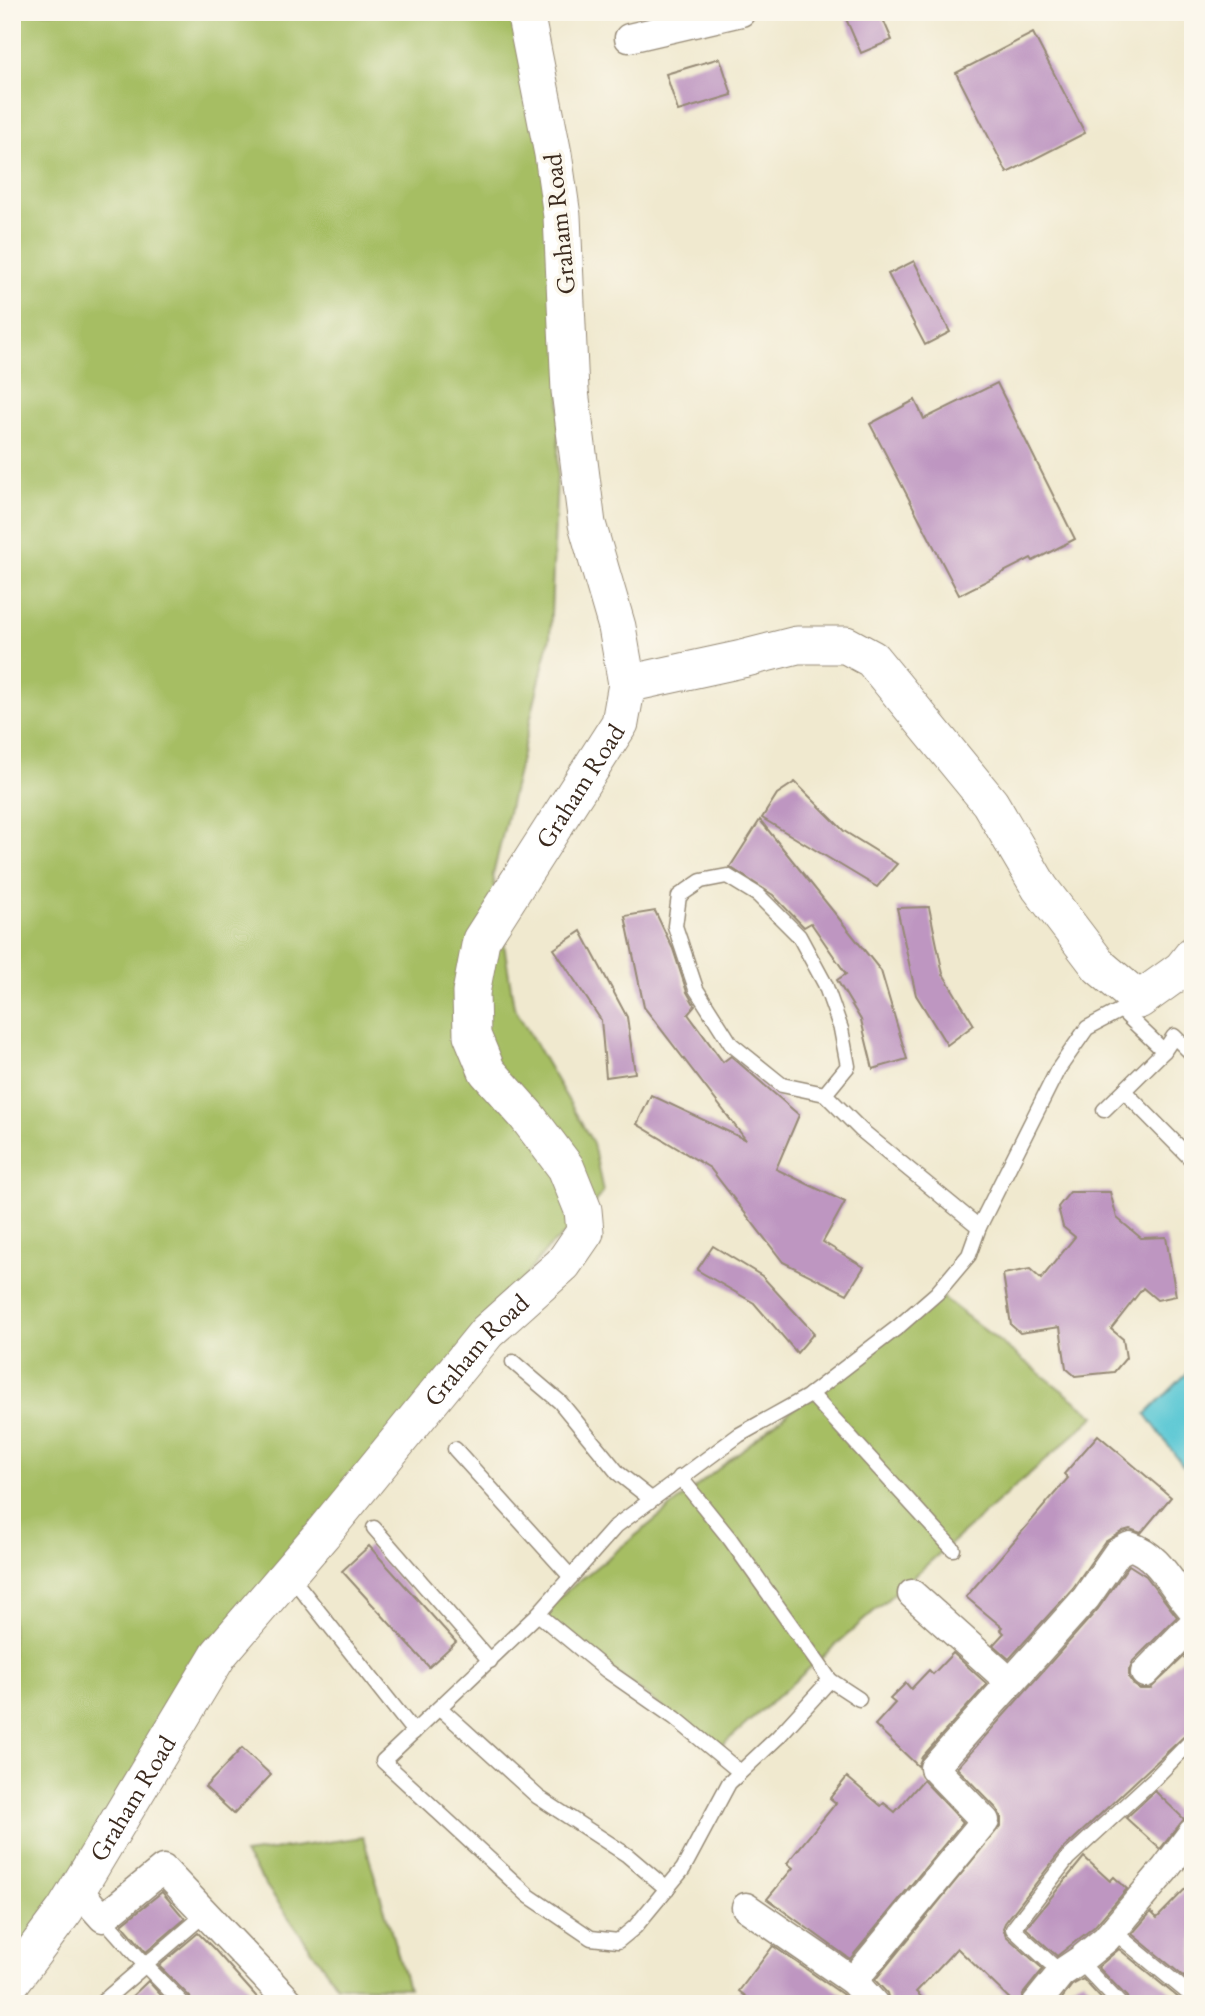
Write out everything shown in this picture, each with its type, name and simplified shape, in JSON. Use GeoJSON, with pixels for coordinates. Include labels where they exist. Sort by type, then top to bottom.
{"type":"FeatureCollection","features":[{"type":"Feature","properties":{"kind":"street","name":"Graham Road"},"geometry":{"type":"LineString","coordinates":[[12,1981],[65,1910],[219,1654],[323,1533],[482,1338],[563,1264],[585,1232],[583,1210],[566,1168],[526,1115],[488,1072],[472,1035],[471,993],[481,940],[620,723],[627,684],[617,627],[587,524],[570,391],[562,216],[553,154],[525,12]]}},
{"type":"Feature","properties":{"kind":"street"},"geometry":{"type":"LineString","coordinates":[[629,38],[741,12]]}},
{"type":"Feature","properties":{"kind":"street"},"geometry":{"type":"LineString","coordinates":[[627,684],[797,645],[846,645],[872,659],[990,803],[1040,888],[1130,1005],[1189,967]]}},
{"type":"Feature","properties":{"kind":"street"},"geometry":{"type":"LineString","coordinates":[[853,1981],[985,1821],[934,1768],[1086,1598],[1118,1552],[1130,1546],[1142,1550],[1166,1573],[1193,1610]]}},
{"type":"Feature","properties":{"kind":"street"},"geometry":{"type":"LineString","coordinates":[[912,1594],[1010,1682]]}},
{"type":"Feature","properties":{"kind":"street"},"geometry":{"type":"LineString","coordinates":[[1145,1673],[1193,1624]]}},
{"type":"Feature","properties":{"kind":"street"},"geometry":{"type":"LineString","coordinates":[[1037,2003],[1070,1967],[1113,1931],[1193,1832]]}},
{"type":"Feature","properties":{"kind":"street"},"geometry":{"type":"LineString","coordinates":[[77,1889],[103,1918],[163,1869],[290,2004]]}},
{"type":"Feature","properties":{"kind":"street"},"geometry":{"type":"LineString","coordinates":[[746,1908],[853,1981],[874,2004]]}},
{"type":"Feature","properties":{"kind":"lane"},"geometry":{"type":"LineString","coordinates":[[825,1094],[848,1066],[841,1030],[825,984],[799,936],[758,895],[727,876],[701,881],[679,895],[675,926],[696,989],[731,1044],[782,1085],[825,1094],[861,1130],[979,1227]]}},
{"type":"Feature","properties":{"kind":"lane"},"geometry":{"type":"LineString","coordinates":[[830,1680],[778,1737],[729,1783],[683,1869],[635,1927],[618,1941],[591,1938],[529,1896],[383,1761],[538,1614],[616,1526],[739,1436],[811,1394],[898,1327],[937,1293],[969,1255],[979,1227],[1057,1071],[1087,1028],[1130,1005],[1164,1051]]}},
{"type":"Feature","properties":{"kind":"lane"},"geometry":{"type":"LineString","coordinates":[[1104,1110],[1164,1051],[1174,1036],[1193,1055]]}},
{"type":"Feature","properties":{"kind":"lane"},"geometry":{"type":"LineString","coordinates":[[1125,1091],[1193,1161]]}},
{"type":"Feature","properties":{"kind":"lane"},"geometry":{"type":"LineString","coordinates":[[513,1362],[560,1402],[618,1473],[651,1499]]}},
{"type":"Feature","properties":{"kind":"lane"},"geometry":{"type":"LineString","coordinates":[[811,1394],[953,1549]]}},
{"type":"Feature","properties":{"kind":"lane"},"geometry":{"type":"LineString","coordinates":[[455,1449],[571,1577]]}},
{"type":"Feature","properties":{"kind":"lane"},"geometry":{"type":"LineString","coordinates":[[680,1477],[730,1539],[830,1680],[859,1699]]}},
{"type":"Feature","properties":{"kind":"lane"},"geometry":{"type":"LineString","coordinates":[[374,1528],[489,1661]]}},
{"type":"Feature","properties":{"kind":"lane"},"geometry":{"type":"LineString","coordinates":[[288,1573],[309,1596],[414,1732]]}},
{"type":"Feature","properties":{"kind":"lane"},"geometry":{"type":"LineString","coordinates":[[538,1614],[606,1670],[675,1718],[740,1772]]}},
{"type":"Feature","properties":{"kind":"lane"},"geometry":{"type":"LineString","coordinates":[[440,1708],[538,1797],[627,1855],[667,1889]]}},
{"type":"Feature","properties":{"kind":"lane"},"geometry":{"type":"LineString","coordinates":[[1120,2004],[1013,1929],[1068,1858],[1193,1739]]}},
{"type":"Feature","properties":{"kind":"lane"},"geometry":{"type":"LineString","coordinates":[[100,2004],[205,1914]]}},
{"type":"Feature","properties":{"kind":"lane"},"geometry":{"type":"LineString","coordinates":[[103,1918],[183,2004]]}},
{"type":"Feature","properties":{"kind":"lane"},"geometry":{"type":"LineString","coordinates":[[1113,1931],[1193,1997]]}},
{"type":"Feature","properties":{"kind":"green space"},"geometry":{"type":"Polygon","coordinates":[[[12,12],[523,12],[568,223],[550,637],[493,875],[514,1007],[593,1143],[603,1192],[582,1221],[549,1247],[315,1532],[12,1967],[12,12]]]}},
{"type":"Feature","properties":{"kind":"green space"},"geometry":{"type":"Polygon","coordinates":[[[937,1293],[1095,1416],[718,1749],[538,1614],[937,1293]]]}},
{"type":"Feature","properties":{"kind":"green space"},"geometry":{"type":"Polygon","coordinates":[[[363,1837],[408,1988],[337,1986],[244,1854],[363,1837]]]}},
{"type":"Feature","properties":{"kind":"water"},"geometry":{"type":"Polygon","coordinates":[[[1193,1367],[1193,1456],[1183,1466],[1146,1414],[1193,1367]]]}},
{"type":"Feature","properties":{"kind":"building"},"geometry":{"type":"Polygon","coordinates":[[[843,12],[880,12],[892,40],[861,53],[843,12]]]}},
{"type":"Feature","properties":{"kind":"building"},"geometry":{"type":"Polygon","coordinates":[[[1033,33],[1085,133],[1007,173],[956,73],[1033,33]]]}},
{"type":"Feature","properties":{"kind":"building"},"geometry":{"type":"Polygon","coordinates":[[[720,58],[732,95],[678,111],[666,74],[720,58]]]}},
{"type":"Feature","properties":{"kind":"building"},"geometry":{"type":"Polygon","coordinates":[[[914,261],[950,332],[925,345],[888,274],[914,261]]]}},
{"type":"Feature","properties":{"kind":"building"},"geometry":{"type":"Polygon","coordinates":[[[997,383],[1075,539],[959,595],[870,424],[915,400],[924,419],[997,383]]]}},
{"type":"Feature","properties":{"kind":"building"},"geometry":{"type":"Polygon","coordinates":[[[795,782],[844,831],[897,864],[877,887],[762,818],[777,794],[795,782]]]}},
{"type":"Feature","properties":{"kind":"building"},"geometry":{"type":"Polygon","coordinates":[[[760,820],[881,971],[907,1059],[873,1069],[861,1020],[837,980],[846,974],[811,923],[804,927],[773,895],[730,867],[760,820]]]}},
{"type":"Feature","properties":{"kind":"building"},"geometry":{"type":"Polygon","coordinates":[[[929,907],[943,974],[974,1025],[947,1045],[916,995],[897,908],[929,907]]]}},
{"type":"Feature","properties":{"kind":"building"},"geometry":{"type":"Polygon","coordinates":[[[655,911],[695,1006],[688,1014],[723,1062],[731,1056],[799,1115],[776,1169],[845,1202],[823,1242],[864,1267],[847,1294],[783,1262],[710,1168],[637,1124],[651,1095],[746,1140],[644,1007],[625,916],[655,911]]]}},
{"type":"Feature","properties":{"kind":"building"},"geometry":{"type":"Polygon","coordinates":[[[581,931],[627,1017],[635,1073],[606,1077],[601,1020],[554,949],[581,931]]]}},
{"type":"Feature","properties":{"kind":"building"},"geometry":{"type":"Polygon","coordinates":[[[1070,1192],[1110,1192],[1117,1218],[1141,1238],[1166,1237],[1176,1296],[1157,1300],[1143,1288],[1111,1329],[1123,1339],[1126,1358],[1114,1372],[1075,1376],[1066,1368],[1060,1327],[1020,1333],[1011,1325],[1003,1274],[1030,1269],[1041,1279],[1075,1237],[1063,1227],[1058,1207],[1070,1192]]]}},
{"type":"Feature","properties":{"kind":"building"},"geometry":{"type":"Polygon","coordinates":[[[713,1246],[762,1276],[814,1333],[797,1353],[754,1303],[697,1270],[713,1246]]]}},
{"type":"Feature","properties":{"kind":"building"},"geometry":{"type":"Polygon","coordinates":[[[1098,1435],[1171,1497],[1141,1533],[1130,1529],[1105,1542],[1073,1588],[1009,1659],[993,1645],[1004,1633],[1000,1629],[1002,1627],[966,1597],[1068,1478],[1064,1474],[1098,1435]]]}},
{"type":"Feature","properties":{"kind":"building"},"geometry":{"type":"Polygon","coordinates":[[[369,1546],[456,1642],[429,1667],[342,1571],[369,1546]]]}},
{"type":"Feature","properties":{"kind":"building"},"geometry":{"type":"Polygon","coordinates":[[[1129,1565],[1146,1576],[1177,1617],[1133,1661],[1129,1678],[1140,1689],[1150,1689],[1193,1648],[1193,1728],[1061,1851],[1005,1923],[1003,1928],[1006,1936],[1043,1969],[1023,1994],[1020,2004],[1015,2004],[957,1948],[916,1992],[929,2004],[890,2004],[887,1993],[875,1980],[1001,1825],[997,1809],[957,1768],[1098,1609],[1129,1565]]]}},
{"type":"Feature","properties":{"kind":"building"},"geometry":{"type":"Polygon","coordinates":[[[953,1653],[987,1684],[922,1757],[918,1766],[875,1725],[895,1703],[890,1699],[906,1683],[911,1689],[929,1670],[933,1674],[953,1653]]]}},
{"type":"Feature","properties":{"kind":"building"},"geometry":{"type":"Polygon","coordinates":[[[242,1748],[271,1775],[234,1814],[205,1787],[242,1748]]]}},
{"type":"Feature","properties":{"kind":"building"},"geometry":{"type":"Polygon","coordinates":[[[847,1777],[881,1806],[884,1803],[895,1812],[923,1780],[963,1822],[850,1959],[767,1899],[793,1868],[787,1863],[836,1803],[830,1798],[847,1777]]]}},
{"type":"Feature","properties":{"kind":"building"},"geometry":{"type":"Polygon","coordinates":[[[1155,1791],[1184,1819],[1160,1849],[1126,1818],[1155,1791]]]}},
{"type":"Feature","properties":{"kind":"building"},"geometry":{"type":"Polygon","coordinates":[[[1084,1857],[1110,1881],[1114,1877],[1127,1889],[1094,1927],[1057,1956],[1026,1928],[1084,1857]]]}},
{"type":"Feature","properties":{"kind":"building"},"geometry":{"type":"Polygon","coordinates":[[[1193,1881],[1193,1976],[1189,1981],[1132,1934],[1151,1912],[1157,1918],[1193,1881]]]}},
{"type":"Feature","properties":{"kind":"building"},"geometry":{"type":"Polygon","coordinates":[[[162,1892],[185,1919],[146,1952],[122,1924],[162,1892]]]}},
{"type":"Feature","properties":{"kind":"building"},"geometry":{"type":"Polygon","coordinates":[[[198,1933],[263,2004],[192,2004],[190,1997],[159,1966],[198,1933]]]}},
{"type":"Feature","properties":{"kind":"building"},"geometry":{"type":"Polygon","coordinates":[[[773,1946],[850,2002],[756,2004],[739,1991],[773,1946]]]}},
{"type":"Feature","properties":{"kind":"building"},"geometry":{"type":"Polygon","coordinates":[[[1119,1949],[1186,2004],[1129,2004],[1127,1997],[1098,1967],[1119,1949]]]}},
{"type":"Feature","properties":{"kind":"building"},"geometry":{"type":"Polygon","coordinates":[[[1083,1979],[1106,2004],[1058,2004],[1072,1985],[1083,1979]]]}},
{"type":"Feature","properties":{"kind":"building"},"geometry":{"type":"Polygon","coordinates":[[[148,1981],[169,2004],[124,2004],[148,1981]]]}}]}
